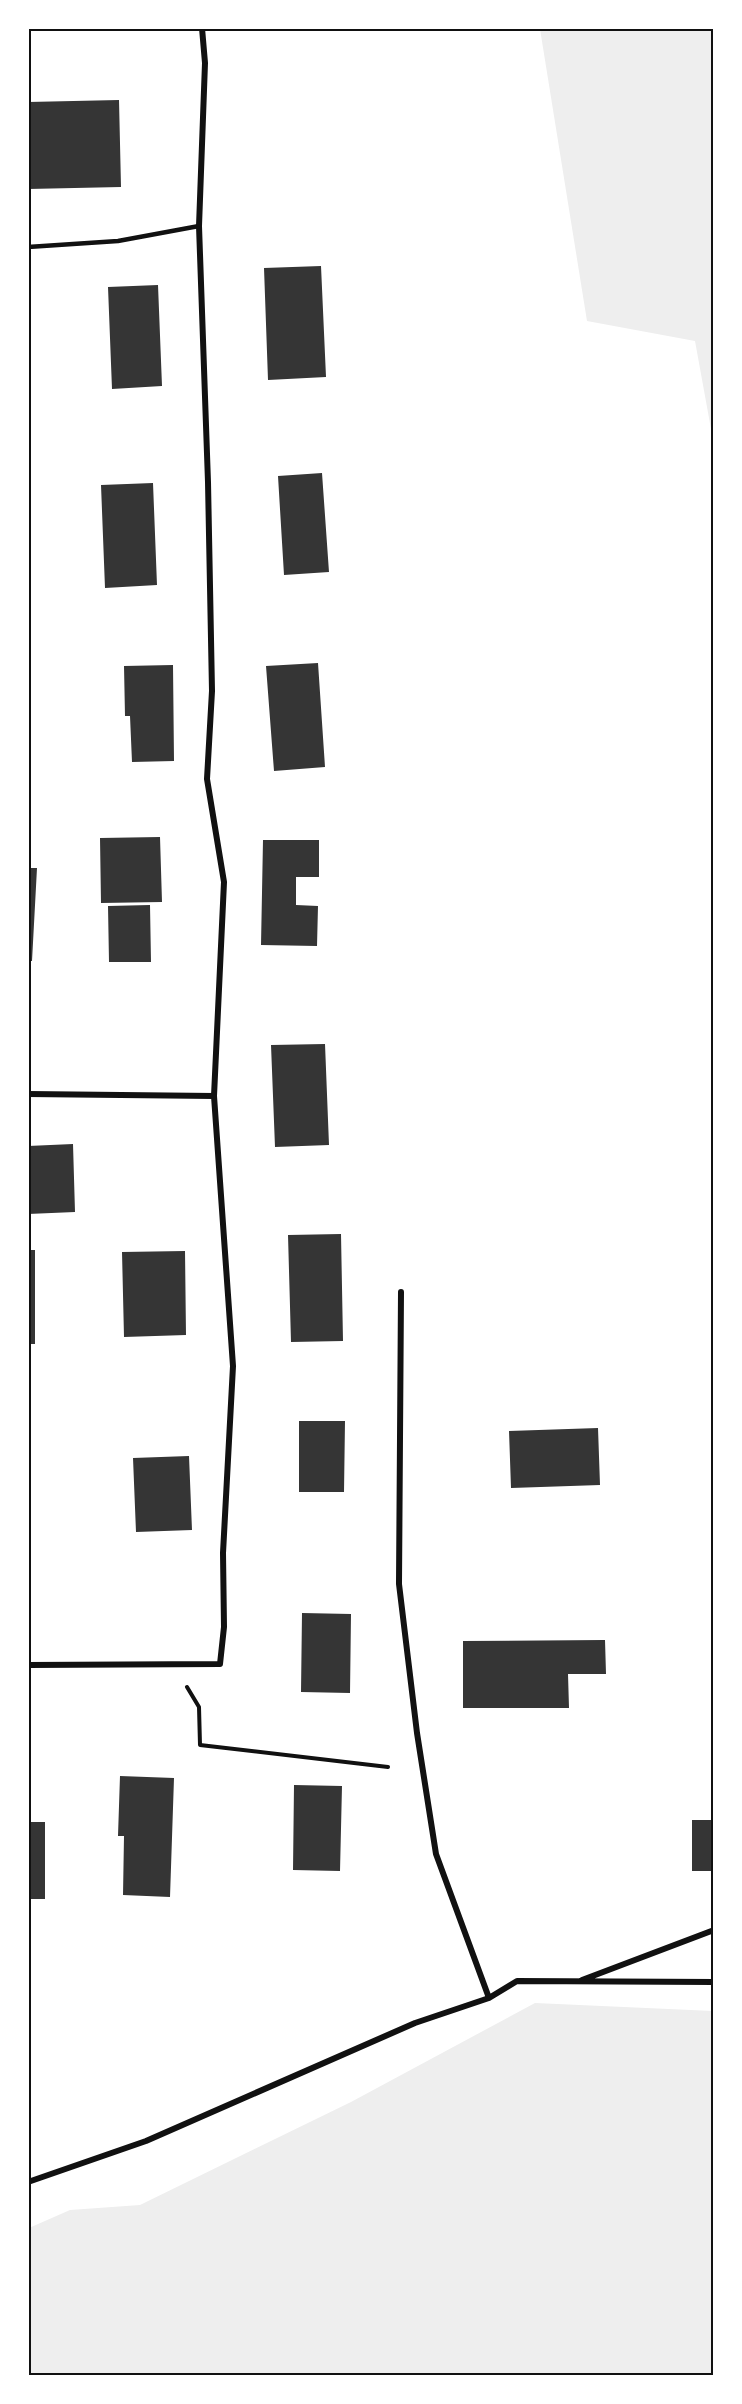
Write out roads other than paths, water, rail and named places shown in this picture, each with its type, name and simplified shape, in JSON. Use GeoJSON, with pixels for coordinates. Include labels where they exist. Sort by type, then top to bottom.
{"type":"FeatureCollection","features":[{"type":"Feature","properties":{"kind":"street"},"geometry":{"type":"LineString","coordinates":[[28,1665],[220,1664],[224,1628],[223,1553],[233,1366],[214,1096],[224,882],[207,779],[212,691],[208,482],[199,225],[205,63],[202,28]]}},
{"type":"Feature","properties":{"kind":"street"},"geometry":{"type":"LineString","coordinates":[[28,1094],[214,1096]]}},
{"type":"Feature","properties":{"kind":"street"},"geometry":{"type":"LineString","coordinates":[[401,1292],[399,1584],[417,1733],[436,1854],[489,1998]]}},
{"type":"Feature","properties":{"kind":"street"},"geometry":{"type":"LineString","coordinates":[[579,1981],[714,1930]]}},
{"type":"Feature","properties":{"kind":"street"},"geometry":{"type":"LineString","coordinates":[[28,2182],[146,2141],[416,2023],[489,1998],[517,1981],[714,1982]]}},
{"type":"Feature","properties":{"kind":"lane"},"geometry":{"type":"LineString","coordinates":[[28,247],[118,241],[199,225]]}}]}
